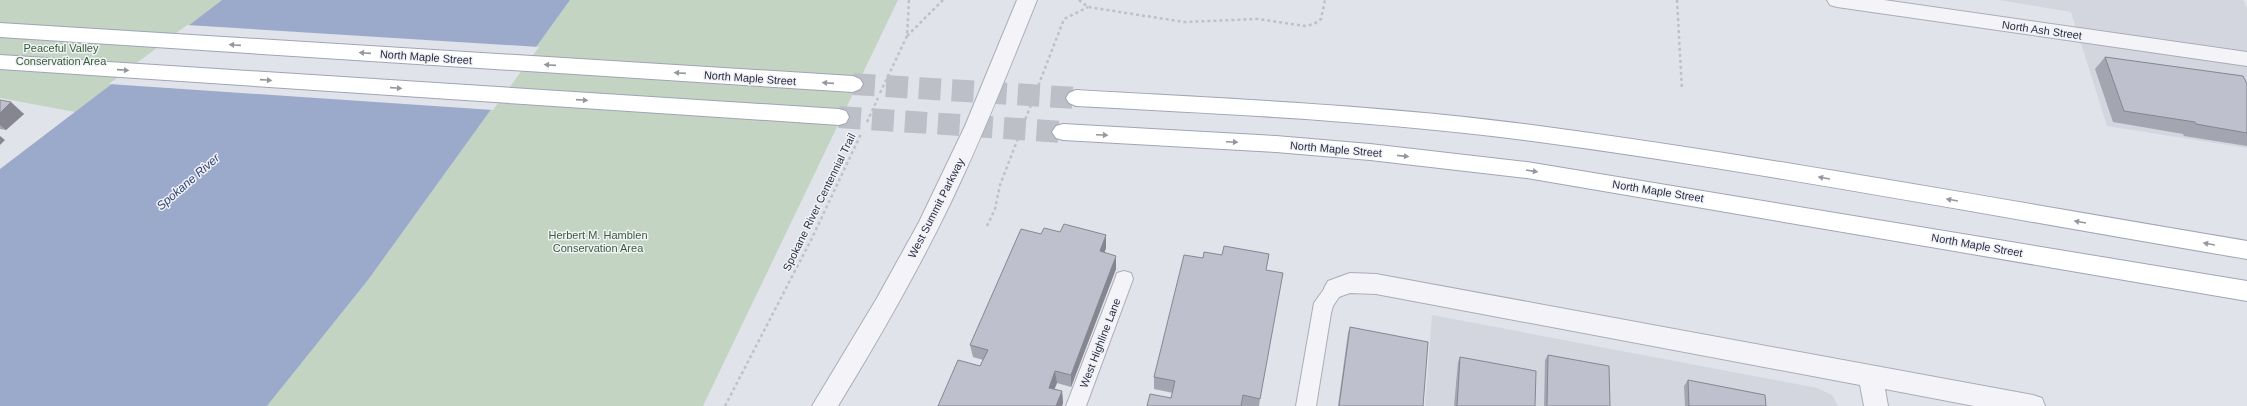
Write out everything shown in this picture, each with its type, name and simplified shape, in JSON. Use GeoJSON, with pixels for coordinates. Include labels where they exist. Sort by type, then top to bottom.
{"type":"FeatureCollection","features":[{"type":"Feature","properties":{"kind":"main road","name":"North Maple Street"},"geometry":{"type":"LineString","coordinates":[[0,30],[853,84]]}},
{"type":"Feature","properties":{"kind":"main road"},"geometry":{"type":"LineString","coordinates":[[0,62],[839,118]]}},
{"type":"Feature","properties":{"kind":"main road"},"geometry":{"type":"LineString","coordinates":[[1076,98],[1305,111],[1409,119],[1532,133],[1768,169],[2247,250]]}},
{"type":"Feature","properties":{"kind":"main road","name":"North Maple Street"},"geometry":{"type":"LineString","coordinates":[[1063,132],[1276,144],[1370,152],[1520,170],[2247,292]]}},
{"type":"Feature","properties":{"kind":"street","name":"West Summit Parkway"},"geometry":{"type":"LineString","coordinates":[[824,406],[895,286],[941,201],[973,132],[1028,0]]}},
{"type":"Feature","properties":{"kind":"street","name":"North Ash Street"},"geometry":{"type":"LineString","coordinates":[[1837,0],[2247,59]]}},
{"type":"Feature","properties":{"kind":"street"},"geometry":{"type":"LineString","coordinates":[[1336,288],[1350,283],[1376,284],[2033,406]]}},
{"type":"Feature","properties":{"kind":"street"},"geometry":{"type":"LineString","coordinates":[[1871,377],[1876,406]]}},
{"type":"Feature","properties":{"kind":"lane","name":"West Highline Lane"},"geometry":{"type":"LineString","coordinates":[[1076,406],[1124,280]]}},
{"type":"Feature","properties":{"kind":"lane"},"geometry":{"type":"LineString","coordinates":[[1306,406],[1321,313],[1324,303],[1336,288]]}},
{"type":"Feature","properties":{"kind":"path","name":"Spokane River Centennial Trail"},"geometry":{"type":"LineString","coordinates":[[725,406],[812,238],[907,36],[909,0]]}},
{"type":"Feature","properties":{"kind":"path"},"geometry":{"type":"LineString","coordinates":[[907,36],[943,0]]}},
{"type":"Feature","properties":{"kind":"path"},"geometry":{"type":"LineString","coordinates":[[1079,0],[1088,7],[1184,22],[1258,19],[1304,26],[1314,24],[1321,20],[1324,0]]}},
{"type":"Feature","properties":{"kind":"path"},"geometry":{"type":"LineString","coordinates":[[1676,0],[1682,90]]}},
{"type":"Feature","properties":{"kind":"path"},"geometry":{"type":"LineString","coordinates":[[987,226],[995,209],[1000,185],[1064,20],[1088,7]]}},
{"type":"Feature","properties":{"kind":"shaded area"},"geometry":{"type":"Polygon","coordinates":[[[1999,0],[2243,0],[2247,8],[2247,148],[2107,126],[2071,12],[1999,0]]]}},
{"type":"Feature","properties":{"kind":"shaded area"},"geometry":{"type":"Polygon","coordinates":[[[1432,315],[1817,388],[1832,395],[1838,406],[1425,406],[1432,315]]]}},
{"type":"Feature","properties":{"kind":"green space","name":"Peaceful Valley Conservation Area"},"geometry":{"type":"Polygon","coordinates":[[[0,0],[222,0],[75,112],[0,98],[0,0]]]}},
{"type":"Feature","properties":{"kind":"green space","name":"Herbert M. Hamblen Conservation Area"},"geometry":{"type":"Polygon","coordinates":[[[570,0],[898,0],[703,406],[267,406],[368,280],[570,0]]]}},
{"type":"Feature","properties":{"kind":"water","name":"Spokane River"},"geometry":{"type":"Polygon","coordinates":[[[222,0],[570,0],[368,280],[267,406],[0,406],[0,169],[222,0]]]}},
{"type":"Feature","properties":{"kind":"pier"},"geometry":{"type":"Polygon","coordinates":[[[187,25],[539,47],[493,110],[109,84],[187,25]]]}},
{"type":"Feature","properties":{"kind":"building"},"geometry":{"type":"Polygon","coordinates":[[[2105,57],[2243,76],[2247,84],[2247,133],[2196,124],[2195,122],[2124,111],[2105,57]]]}},
{"type":"Feature","properties":{"kind":"building"},"geometry":{"type":"Polygon","coordinates":[[[0,100],[11,102],[0,113],[0,100]]]}},
{"type":"Feature","properties":{"kind":"building"},"geometry":{"type":"Polygon","coordinates":[[[1064,224],[1106,235],[1100,251],[1116,256],[1071,375],[1055,371],[1049,388],[1062,391],[1056,406],[938,406],[958,360],[980,366],[988,350],[970,345],[1021,229],[1041,234],[1044,228],[1060,232],[1064,224]]]}},
{"type":"Feature","properties":{"kind":"building"},"geometry":{"type":"Polygon","coordinates":[[[1224,246],[1269,254],[1266,270],[1283,273],[1260,399],[1243,395],[1241,406],[1147,406],[1150,394],[1171,398],[1175,381],[1154,377],[1184,255],[1203,258],[1204,252],[1222,255],[1224,246]]]}},
{"type":"Feature","properties":{"kind":"building"},"geometry":{"type":"Polygon","coordinates":[[[1350,327],[1428,342],[1423,406],[1339,406],[1350,327]]]}},
{"type":"Feature","properties":{"kind":"building"},"geometry":{"type":"Polygon","coordinates":[[[1548,355],[1609,366],[1610,406],[1547,406],[1548,355]]]}},
{"type":"Feature","properties":{"kind":"building"},"geometry":{"type":"Polygon","coordinates":[[[1460,357],[1536,371],[1535,406],[1457,406],[1460,357]]]}},
{"type":"Feature","properties":{"kind":"building"},"geometry":{"type":"Polygon","coordinates":[[[1688,380],[1765,395],[1766,406],[1689,406],[1688,380]]]}},
{"type":"Feature","properties":{"kind":"tunnel"},"geometry":{"type":"LineString","coordinates":[[853,84],[1076,98]]}},
{"type":"Feature","properties":{"kind":"tunnel"},"geometry":{"type":"LineString","coordinates":[[839,117],[1063,132]]}}]}
